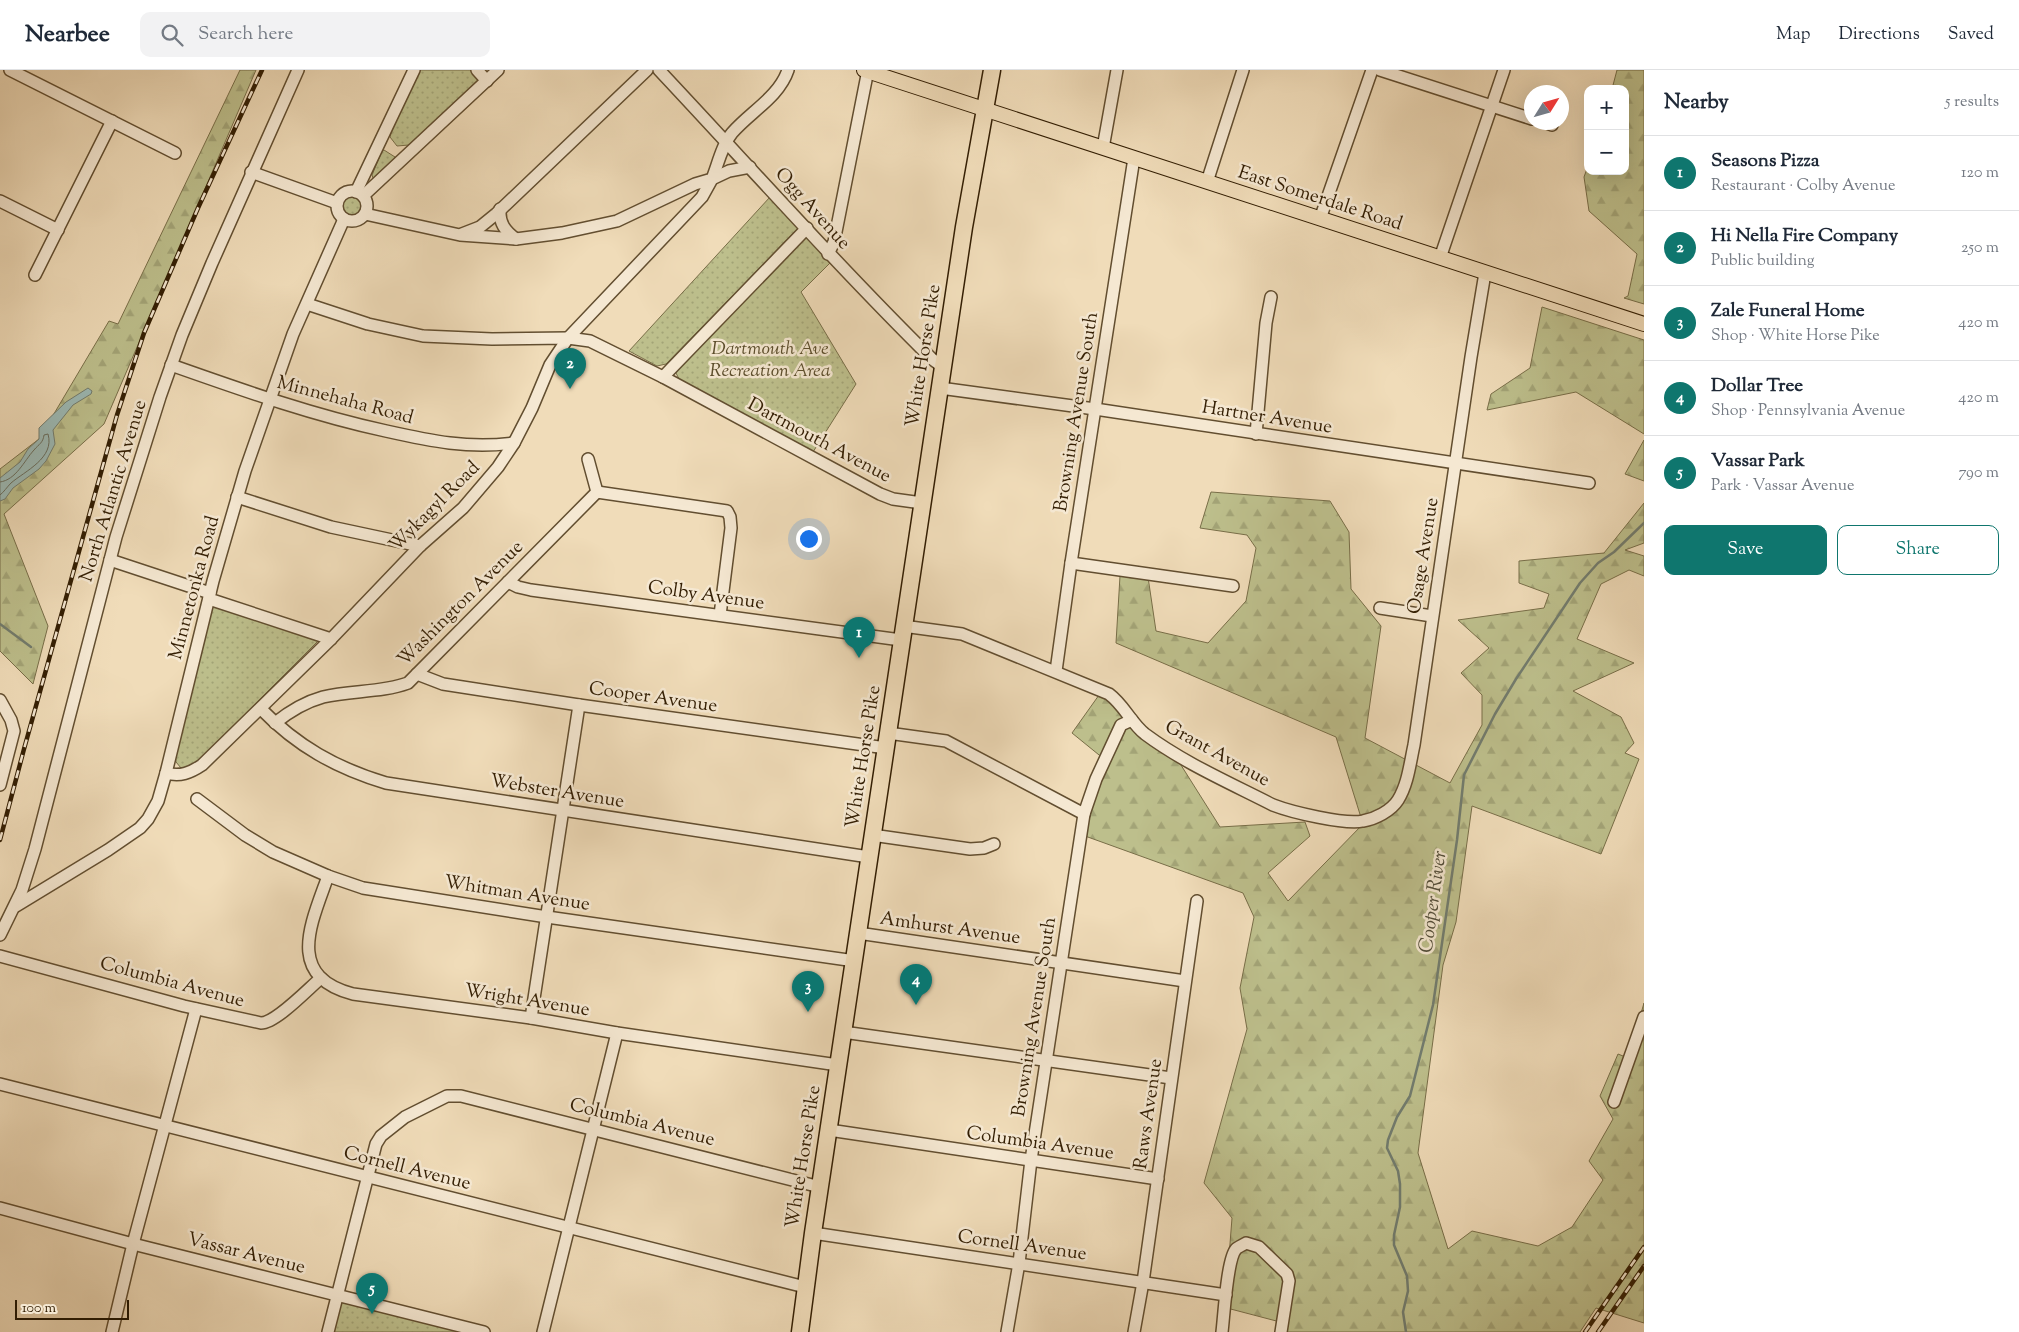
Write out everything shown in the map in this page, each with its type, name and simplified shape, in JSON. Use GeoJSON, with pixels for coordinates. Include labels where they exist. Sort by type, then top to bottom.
{"type":"FeatureCollection","features":[{"type":"Feature","properties":{"kind":"highway","name":"White Horse Pike"},"geometry":{"type":"LineString","coordinates":[[800,1332],[805,1287],[855,961],[902,633],[963,233],[992,70]]}},
{"type":"Feature","properties":{"kind":"main road","name":"East Somerdale Road"},"geometry":{"type":"LineString","coordinates":[[866,70],[1644,324]]}},
{"type":"Feature","properties":{"kind":"street"},"geometry":{"type":"LineString","coordinates":[[10,70],[175,153]]}},
{"type":"Feature","properties":{"kind":"street","name":"North Atlantic Avenue"},"geometry":{"type":"LineString","coordinates":[[0,935],[27,876],[110,560],[171,365],[212,262],[298,70]]}},
{"type":"Feature","properties":{"kind":"street"},"geometry":{"type":"LineString","coordinates":[[359,194],[414,70]]}},
{"type":"Feature","properties":{"kind":"street"},"geometry":{"type":"LineString","coordinates":[[478,70],[487,80]]}},
{"type":"Feature","properties":{"kind":"street"},"geometry":{"type":"LineString","coordinates":[[359,194],[498,70]]}},
{"type":"Feature","properties":{"kind":"street"},"geometry":{"type":"LineString","coordinates":[[460,235],[480,226],[500,209],[647,70]]}},
{"type":"Feature","properties":{"kind":"street","name":"Ogg Avenue"},"geometry":{"type":"LineString","coordinates":[[659,70],[807,228],[828,254],[926,353],[943,367]]}},
{"type":"Feature","properties":{"kind":"street","name":"Wykagyl Road"},"geometry":{"type":"LineString","coordinates":[[166,773],[176,775],[194,771],[223,746],[331,639],[420,546],[463,508],[498,467],[514,443],[532,408],[550,365],[568,338],[702,197],[732,134],[778,88],[788,70]]}},
{"type":"Feature","properties":{"kind":"street"},"geometry":{"type":"LineString","coordinates":[[828,254],[834,242],[866,70]]}},
{"type":"Feature","properties":{"kind":"street"},"geometry":{"type":"LineString","coordinates":[[1103,148],[1117,70]]}},
{"type":"Feature","properties":{"kind":"street"},"geometry":{"type":"LineString","coordinates":[[1207,182],[1243,70]]}},
{"type":"Feature","properties":{"kind":"street"},"geometry":{"type":"LineString","coordinates":[[1320,219],[1372,70]]}},
{"type":"Feature","properties":{"kind":"street"},"geometry":{"type":"LineString","coordinates":[[1380,70],[1524,117]]}},
{"type":"Feature","properties":{"kind":"street"},"geometry":{"type":"LineString","coordinates":[[1440,258],[1504,70]]}},
{"type":"Feature","properties":{"kind":"street"},"geometry":{"type":"LineString","coordinates":[[35,275],[112,121]]}},
{"type":"Feature","properties":{"kind":"street","name":"Browning Avenue South"},"geometry":{"type":"LineString","coordinates":[[1056,671],[1134,158]]}},
{"type":"Feature","properties":{"kind":"street"},"geometry":{"type":"LineString","coordinates":[[365,214],[460,235],[516,238],[562,233],[617,221],[695,184],[729,171],[750,167]]}},
{"type":"Feature","properties":{"kind":"street"},"geometry":{"type":"LineString","coordinates":[[251,172],[337,203]]}},
{"type":"Feature","properties":{"kind":"street"},"geometry":{"type":"LineString","coordinates":[[351,191],[359,194],[367,204],[365,214],[353,222],[344,219],[338,212],[337,203],[342,194],[351,191]]}},
{"type":"Feature","properties":{"kind":"street"},"geometry":{"type":"LineString","coordinates":[[0,201],[58,230]]}},
{"type":"Feature","properties":{"kind":"street"},"geometry":{"type":"LineString","coordinates":[[500,209],[499,217],[502,225],[506,232],[516,238]]}},
{"type":"Feature","properties":{"kind":"street","name":"Minnetonka Road"},"geometry":{"type":"LineString","coordinates":[[14,906],[108,850],[140,828],[148,819],[158,801],[237,496],[293,334],[344,219]]}},
{"type":"Feature","properties":{"kind":"street"},"geometry":{"type":"LineString","coordinates":[[663,377],[807,228]]}},
{"type":"Feature","properties":{"kind":"street","name":"Osage Avenue"},"geometry":{"type":"LineString","coordinates":[[1362,822],[1389,810],[1397,802],[1404,789],[1414,745],[1485,273]]}},
{"type":"Feature","properties":{"kind":"street"},"geometry":{"type":"LineString","coordinates":[[1256,434],[1266,323],[1271,297]]}},
{"type":"Feature","properties":{"kind":"street","name":"Dartmouth Avenue"},"geometry":{"type":"LineString","coordinates":[[307,304],[368,324],[423,336],[492,340],[568,338],[590,341],[663,377],[880,494],[893,499],[922,503]]}},
{"type":"Feature","properties":{"kind":"street","name":"Minnehaha Road"},"geometry":{"type":"LineString","coordinates":[[171,365],[270,400],[335,420],[441,443],[488,446],[514,443]]}},
{"type":"Feature","properties":{"kind":"street","name":"Hartner Avenue"},"geometry":{"type":"LineString","coordinates":[[940,388],[1589,482]]}},
{"type":"Feature","properties":{"kind":"street"},"geometry":{"type":"LineString","coordinates":[[588,459],[597,492],[726,511],[730,518],[731,528],[720,615]]}},
{"type":"Feature","properties":{"kind":"street","name":"Washington Avenue"},"geometry":{"type":"LineString","coordinates":[[275,724],[289,712],[323,697],[392,689],[408,683],[597,492]]}},
{"type":"Feature","properties":{"kind":"street"},"geometry":{"type":"LineString","coordinates":[[237,496],[331,527],[420,546]]}},
{"type":"Feature","properties":{"kind":"street"},"geometry":{"type":"LineString","coordinates":[[110,560],[331,639]]}},
{"type":"Feature","properties":{"kind":"street"},"geometry":{"type":"LineString","coordinates":[[1071,563],[1233,586]]}},
{"type":"Feature","properties":{"kind":"street","name":"Colby Avenue"},"geometry":{"type":"LineString","coordinates":[[508,582],[531,590],[720,615],[902,633]]}},
{"type":"Feature","properties":{"kind":"street"},"geometry":{"type":"LineString","coordinates":[[1380,608],[1432,616]]}},
{"type":"Feature","properties":{"kind":"street","name":"Grant Avenue"},"geometry":{"type":"LineString","coordinates":[[902,633],[962,634],[1056,671],[1110,694],[1120,702],[1132,720],[1144,732],[1176,754],[1273,805],[1290,812],[1362,822]]}},
{"type":"Feature","properties":{"kind":"street","name":"Cooper Avenue"},"geometry":{"type":"LineString","coordinates":[[417,674],[443,684],[578,705],[887,740],[946,741],[1084,814]]}},
{"type":"Feature","properties":{"kind":"street"},"geometry":{"type":"LineString","coordinates":[[0,700],[11,720],[14,730],[1,779]]}},
{"type":"Feature","properties":{"kind":"street"},"geometry":{"type":"LineString","coordinates":[[531,1018],[564,810],[578,705]]}},
{"type":"Feature","properties":{"kind":"street","name":"Webster Avenue"},"geometry":{"type":"LineString","coordinates":[[261,709],[275,724],[315,754],[339,766],[386,783],[869,857]]}},
{"type":"Feature","properties":{"kind":"street","name":"Browning Avenue South"},"geometry":{"type":"LineString","coordinates":[[1007,1332],[1019,1263],[1031,1160],[1084,814],[1096,779],[1121,726],[1132,720]]}},
{"type":"Feature","properties":{"kind":"street","name":"Whitman Avenue"},"geometry":{"type":"LineString","coordinates":[[197,799],[245,835],[273,852],[328,876],[363,888],[546,917],[855,961]]}},
{"type":"Feature","properties":{"kind":"street"},"geometry":{"type":"LineString","coordinates":[[872,835],[970,849],[984,848],[994,844]]}},
{"type":"Feature","properties":{"kind":"street"},"geometry":{"type":"LineString","coordinates":[[27,876],[41,890]]}},
{"type":"Feature","properties":{"kind":"street"},"geometry":{"type":"LineString","coordinates":[[321,978],[314,968],[308,953],[308,939],[328,876]]}},
{"type":"Feature","properties":{"kind":"street","name":"Raws Avenue"},"geometry":{"type":"LineString","coordinates":[[1134,1332],[1143,1282],[1197,901]]}},
{"type":"Feature","properties":{"kind":"street","name":"Amhurst Avenue"},"geometry":{"type":"LineString","coordinates":[[858,933],[1185,981]]}},
{"type":"Feature","properties":{"kind":"street","name":"Columbia Avenue"},"geometry":{"type":"LineString","coordinates":[[0,956],[196,1009],[266,1023],[321,978]]}},
{"type":"Feature","properties":{"kind":"street","name":"Wright Avenue"},"geometry":{"type":"LineString","coordinates":[[321,978],[336,989],[353,994],[531,1018],[617,1033],[838,1065]]}},
{"type":"Feature","properties":{"kind":"street"},"geometry":{"type":"LineString","coordinates":[[112,1332],[196,1009]]}},
{"type":"Feature","properties":{"kind":"street"},"geometry":{"type":"LineString","coordinates":[[1614,1102],[1644,1018]]}},
{"type":"Feature","properties":{"kind":"street"},"geometry":{"type":"LineString","coordinates":[[844,1032],[1046,1062],[1171,1078]]}},
{"type":"Feature","properties":{"kind":"street"},"geometry":{"type":"LineString","coordinates":[[543,1332],[617,1033]]}},
{"type":"Feature","properties":{"kind":"street","name":"Cornell Avenue"},"geometry":{"type":"LineString","coordinates":[[0,1084],[805,1287]]}},
{"type":"Feature","properties":{"kind":"street","name":"Columbia Avenue"},"geometry":{"type":"LineString","coordinates":[[368,1177],[376,1144],[381,1136],[405,1116],[447,1096],[461,1096],[820,1187]]}},
{"type":"Feature","properties":{"kind":"street","name":"Columbia Avenue"},"geometry":{"type":"LineString","coordinates":[[829,1130],[1158,1179]]}},
{"type":"Feature","properties":{"kind":"street"},"geometry":{"type":"LineString","coordinates":[[328,1332],[368,1177]]}},
{"type":"Feature","properties":{"kind":"street","name":"Vassar Avenue"},"geometry":{"type":"LineString","coordinates":[[0,1208],[134,1244],[484,1332]]}},
{"type":"Feature","properties":{"kind":"street","name":"Cornell Avenue"},"geometry":{"type":"LineString","coordinates":[[813,1233],[1226,1295]]}},
{"type":"Feature","properties":{"kind":"street"},"geometry":{"type":"LineString","coordinates":[[1222,1332],[1226,1295],[1236,1250],[1246,1243],[1259,1248],[1286,1274],[1289,1281],[1281,1332]]}},
{"type":"Feature","properties":{"kind":"green space"},"geometry":{"type":"Polygon","coordinates":[[[240,70],[256,70],[104,424],[4,514],[48,626],[33,684],[0,651],[0,469],[39,439],[109,321],[118,324],[240,70]]]}},
{"type":"Feature","properties":{"kind":"green space"},"geometry":{"type":"Polygon","coordinates":[[[419,70],[473,70],[479,80],[409,145],[397,146],[390,137],[392,130],[419,70]]]}},
{"type":"Feature","properties":{"kind":"green space"},"geometry":{"type":"Polygon","coordinates":[[[1617,70],[1644,70],[1644,304],[1624,298],[1628,296],[1637,254],[1589,211],[1584,177],[1585,175],[1629,175],[1629,85],[1613,85],[1617,70]]]}},
{"type":"Feature","properties":{"kind":"green space"},"geometry":{"type":"Polygon","coordinates":[[[384,150],[395,157],[394,160],[373,178],[372,175],[384,150]]]}},
{"type":"Feature","properties":{"kind":"green space"},"geometry":{"type":"Polygon","coordinates":[[[351,196],[359,199],[362,207],[359,215],[351,218],[343,215],[340,207],[343,199],[351,196]]]}},
{"type":"Feature","properties":{"kind":"green space"},"geometry":{"type":"Polygon","coordinates":[[[770,197],[799,227],[666,364],[657,366],[629,351],[770,197]]]}},
{"type":"Feature","properties":{"kind":"green space","name":"Dartmouth Ave Recreation Area"},"geometry":{"type":"Polygon","coordinates":[[[807,236],[831,262],[801,292],[856,384],[813,452],[679,379],[676,373],[679,367],[807,236]]]}},
{"type":"Feature","properties":{"kind":"green space"},"geometry":{"type":"Polygon","coordinates":[[[1542,307],[1644,340],[1644,434],[1576,392],[1487,410],[1491,394],[1530,368],[1542,307]]]}},
{"type":"Feature","properties":{"kind":"green space"},"geometry":{"type":"Polygon","coordinates":[[[1644,440],[1644,481],[1625,474],[1644,440]]]}},
{"type":"Feature","properties":{"kind":"green space"},"geometry":{"type":"Polygon","coordinates":[[[1211,492],[1330,501],[1349,532],[1351,589],[1381,626],[1365,738],[1450,783],[1482,725],[1482,695],[1461,673],[1489,648],[1458,620],[1544,608],[1549,594],[1519,583],[1519,561],[1604,553],[1644,503],[1644,543],[1625,550],[1644,556],[1644,576],[1629,570],[1601,584],[1577,639],[1634,663],[1573,691],[1621,717],[1634,743],[1625,753],[1639,759],[1601,854],[1472,806],[1456,922],[1443,965],[1418,1153],[1448,1249],[1472,1231],[1538,1246],[1572,1227],[1603,1180],[1589,1161],[1613,1119],[1600,1096],[1618,1054],[1628,1058],[1644,1003],[1644,1323],[1596,1308],[1580,1332],[1283,1332],[1284,1323],[1223,1307],[1226,1295],[1232,1218],[1204,1183],[1247,1029],[1240,988],[1254,917],[1243,893],[1085,836],[1104,759],[1072,733],[1104,688],[1174,754],[1220,827],[1305,822],[1310,836],[1268,873],[1288,901],[1363,824],[1336,737],[1116,643],[1120,576],[1148,577],[1156,631],[1208,643],[1246,601],[1256,548],[1247,535],[1200,528],[1211,492]]]}},
{"type":"Feature","properties":{"kind":"green space"},"geometry":{"type":"Polygon","coordinates":[[[221,606],[317,637],[318,641],[194,765],[187,769],[181,768],[176,762],[175,754],[205,639],[211,607],[221,606]]]}},
{"type":"Feature","properties":{"kind":"green space"},"geometry":{"type":"Polygon","coordinates":[[[337,1295],[484,1332],[328,1332],[337,1295]]]}},
{"type":"Feature","properties":{"kind":"water"},"geometry":{"type":"Polygon","coordinates":[[[88,388],[92,391],[91,394],[73,405],[53,430],[55,444],[46,461],[39,469],[13,488],[5,499],[0,501],[0,478],[20,462],[28,449],[39,439],[39,428],[66,402],[88,388]]]}},
{"type":"Feature","properties":{"kind":"waterway","name":"Cooper River"},"geometry":{"type":"LineString","coordinates":[[1406,1332],[1403,1312],[1408,1291],[1407,1276],[1394,1245],[1394,1235],[1400,1207],[1400,1184],[1398,1171],[1387,1148],[1388,1140],[1397,1117],[1410,1096],[1433,1005],[1457,840],[1464,775],[1495,714],[1516,679],[1580,583],[1598,563],[1614,552],[1644,523]]}},
{"type":"Feature","properties":{"kind":"waterway"},"geometry":{"type":"LineString","coordinates":[[0,624],[31,647]]}},
{"type":"Feature","properties":{"kind":"railway"},"geometry":{"type":"LineString","coordinates":[[0,840],[117,415],[144,333],[198,208],[262,70]]}},
{"type":"Feature","properties":{"kind":"railway"},"geometry":{"type":"LineString","coordinates":[[1585,1332],[1644,1247]]}},
{"type":"Feature","properties":{"kind":"railway"},"geometry":{"type":"LineString","coordinates":[[1598,1332],[1644,1266]]}},
{"type":"Feature","properties":{"kind":"place","name":"Hi Nella Fire Company"},"geometry":{"type":"Point","coordinates":[570,389]}},
{"type":"Feature","properties":{"kind":"place","name":"Seasons Pizza"},"geometry":{"type":"Point","coordinates":[859,658]}},
{"type":"Feature","properties":{"kind":"place","name":"Dollar Tree"},"geometry":{"type":"Point","coordinates":[916,1005]}},
{"type":"Feature","properties":{"kind":"place","name":"Zale Funeral Home"},"geometry":{"type":"Point","coordinates":[808,1012]}},
{"type":"Feature","properties":{"kind":"place","name":"Vassar Park"},"geometry":{"type":"Point","coordinates":[372,1314]}}]}
